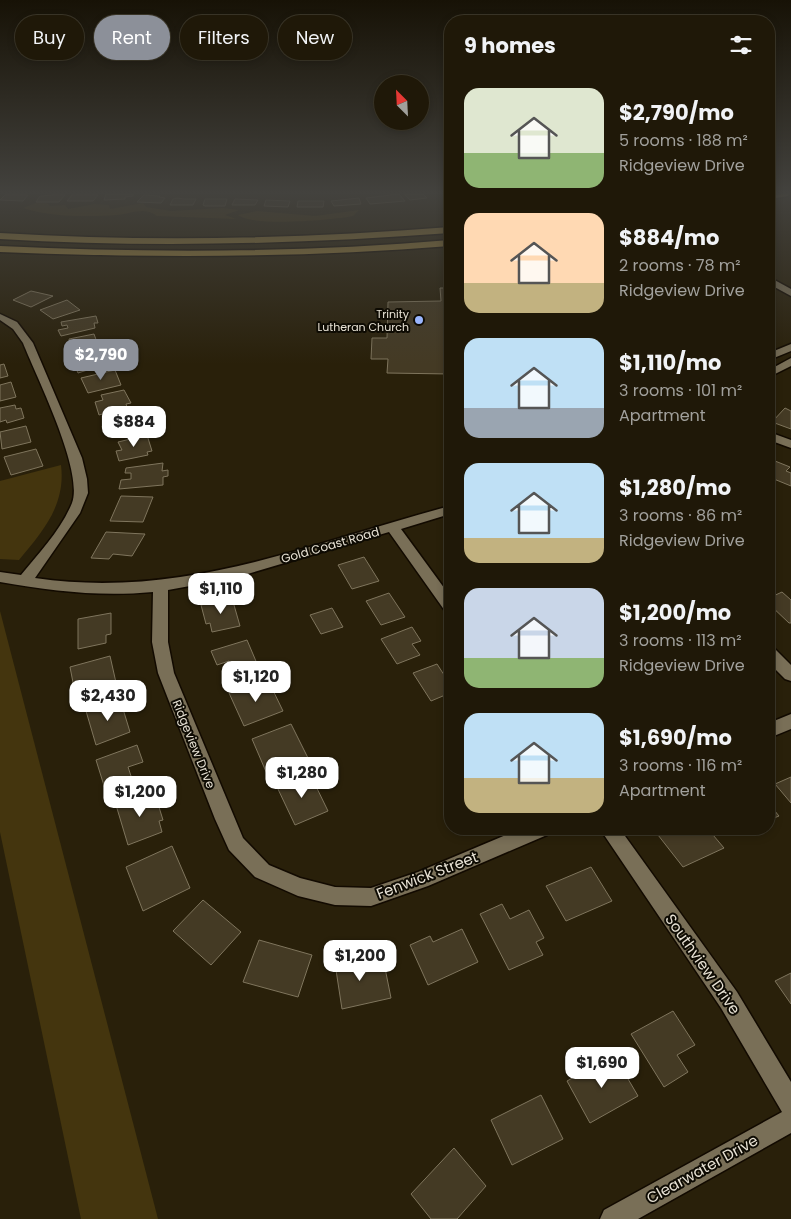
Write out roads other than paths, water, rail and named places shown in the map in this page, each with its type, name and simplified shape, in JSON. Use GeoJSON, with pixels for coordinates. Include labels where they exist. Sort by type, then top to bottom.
{"type":"FeatureCollection","features":[{"type":"Feature","properties":{"kind":"highway"},"geometry":{"type":"LineString","coordinates":[[67,251],[177,254],[301,251]]}},
{"type":"Feature","properties":{"kind":"street"},"geometry":{"type":"LineString","coordinates":[[775,284],[791,294]]}},
{"type":"Feature","properties":{"kind":"street"},"geometry":{"type":"LineString","coordinates":[[0,317],[8,319],[20,329],[28,343],[76,458],[81,476],[81,495],[69,520],[25,581]]}},
{"type":"Feature","properties":{"kind":"street"},"geometry":{"type":"LineString","coordinates":[[775,354],[791,347]]}},
{"type":"Feature","properties":{"kind":"street"},"geometry":{"type":"LineString","coordinates":[[775,370],[791,361]]}},
{"type":"Feature","properties":{"kind":"street"},"geometry":{"type":"LineString","coordinates":[[775,438],[791,444]]}},
{"type":"Feature","properties":{"kind":"street","name":"Gold Coast Road"},"geometry":{"type":"LineString","coordinates":[[0,577],[81,588],[160,585],[199,580],[234,573],[444,512]]}},
{"type":"Feature","properties":{"kind":"street"},"geometry":{"type":"LineString","coordinates":[[392,527],[444,599]]}},
{"type":"Feature","properties":{"kind":"street","name":"Ridgeview Drive"},"geometry":{"type":"LineString","coordinates":[[160,585],[160,642],[166,672],[224,819],[236,844],[248,858],[262,871],[280,880]]}},
{"type":"Feature","properties":{"kind":"street"},"geometry":{"type":"LineString","coordinates":[[775,659],[791,675]]}},
{"type":"Feature","properties":{"kind":"street"},"geometry":{"type":"LineString","coordinates":[[775,728],[791,721]]}},
{"type":"Feature","properties":{"kind":"street","name":"Fenwick Street"},"geometry":{"type":"LineString","coordinates":[[280,880],[298,887],[335,896],[371,897],[421,880],[526,835]]}},
{"type":"Feature","properties":{"kind":"street","name":"Southview Drive"},"geometry":{"type":"LineString","coordinates":[[613,835],[734,1007],[791,1104]]}},
{"type":"Feature","properties":{"kind":"street","name":"Clearwater Drive"},"geometry":{"type":"LineString","coordinates":[[613,1219],[791,1120]]}},
{"type":"Feature","properties":{"kind":"place","name":"Trinity Lutheran Church"},"geometry":{"type":"Point","coordinates":[419,320]}}]}
